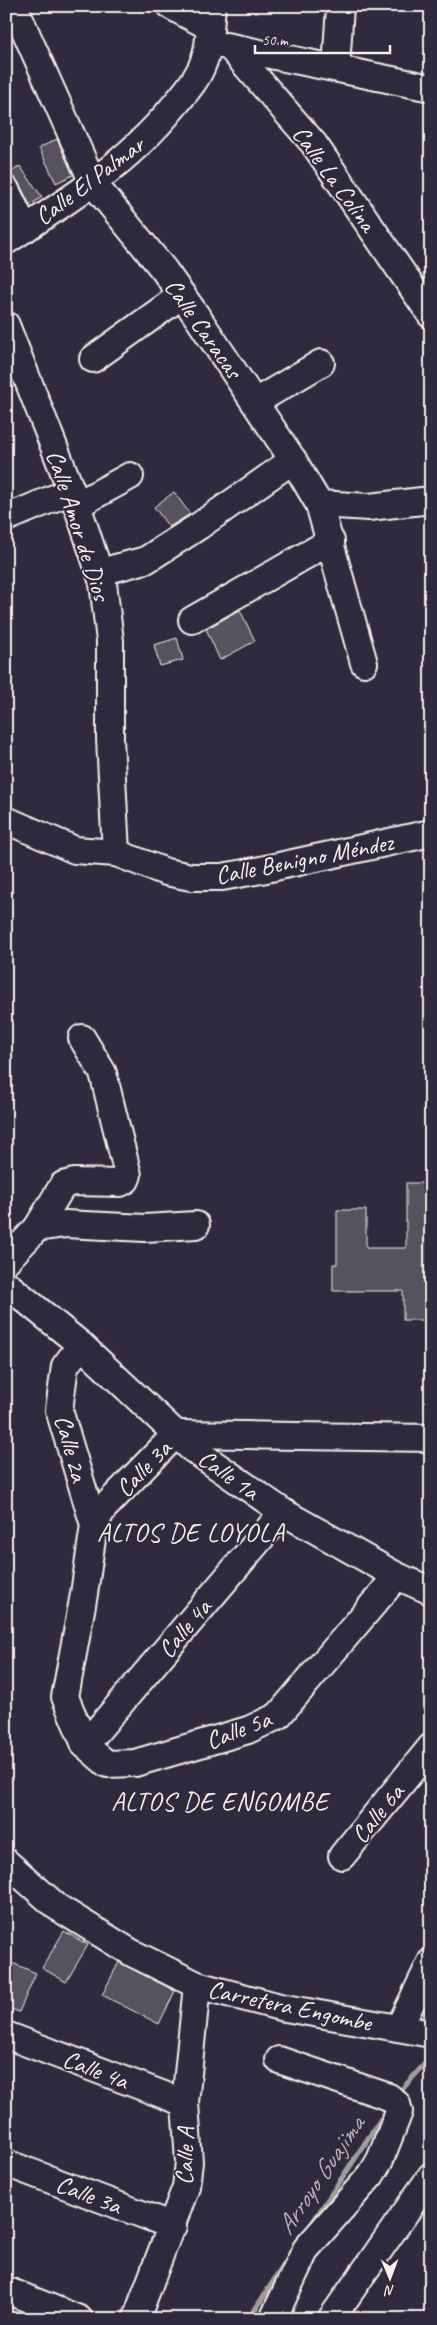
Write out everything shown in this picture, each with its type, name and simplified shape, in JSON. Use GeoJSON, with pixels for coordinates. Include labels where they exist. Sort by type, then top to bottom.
{"type":"FeatureCollection","features":[{"type":"Feature","properties":{"kind":"street","name":"Calle Caracas"},"geometry":{"type":"LineString","coordinates":[[14,6],[93,183],[182,295],[255,402],[319,504],[364,663]]}},
{"type":"Feature","properties":{"kind":"street"},"geometry":{"type":"LineString","coordinates":[[171,6],[215,31],[336,68],[431,88]]}},
{"type":"Feature","properties":{"kind":"street"},"geometry":{"type":"LineString","coordinates":[[336,68],[340,6]]}},
{"type":"Feature","properties":{"kind":"street","name":"Calle El Palmar"},"geometry":{"type":"LineString","coordinates":[[16,235],[93,183],[133,152],[164,120],[198,73],[215,31]]}},
{"type":"Feature","properties":{"kind":"street","name":"Calle La Colina"},"geometry":{"type":"LineString","coordinates":[[215,31],[314,144],[431,315]]}},
{"type":"Feature","properties":{"kind":"street"},"geometry":{"type":"LineString","coordinates":[[6,190],[16,235]]}},
{"type":"Feature","properties":{"kind":"street"},"geometry":{"type":"LineString","coordinates":[[93,359],[182,295]]}},
{"type":"Feature","properties":{"kind":"street","name":"Calle Amor de Dios"},"geometry":{"type":"LineString","coordinates":[[6,325],[74,498],[100,572],[110,641],[110,739],[116,853]]}},
{"type":"Feature","properties":{"kind":"street"},"geometry":{"type":"LineString","coordinates":[[255,402],[321,363]]}},
{"type":"Feature","properties":{"kind":"street"},"geometry":{"type":"LineString","coordinates":[[100,572],[146,560],[199,526],[293,460]]}},
{"type":"Feature","properties":{"kind":"street"},"geometry":{"type":"LineString","coordinates":[[6,518],[74,498],[130,476]]}},
{"type":"Feature","properties":{"kind":"street"},"geometry":{"type":"LineString","coordinates":[[319,504],[370,507],[431,500]]}},
{"type":"Feature","properties":{"kind":"street"},"geometry":{"type":"LineString","coordinates":[[192,620],[331,541]]}},
{"type":"Feature","properties":{"kind":"street","name":"Calle Benigno Méndez"},"geometry":{"type":"LineString","coordinates":[[6,820],[75,850],[116,853],[166,872],[191,877],[222,877],[431,833]]}},
{"type":"Feature","properties":{"kind":"street"},"geometry":{"type":"LineString","coordinates":[[6,1261],[37,1228],[63,1185],[74,1182],[120,1183],[126,1180],[128,1175],[103,1073],[82,1038]]}},
{"type":"Feature","properties":{"kind":"street"},"geometry":{"type":"LineString","coordinates":[[37,1228],[65,1224],[145,1228],[196,1225]]}},
{"type":"Feature","properties":{"kind":"street","name":"Calle 1a"},"geometry":{"type":"LineString","coordinates":[[6,1284],[81,1345],[191,1448],[283,1512],[397,1576],[431,1591]]}},
{"type":"Feature","properties":{"kind":"street","name":"Calle 2a"},"geometry":{"type":"LineString","coordinates":[[81,1345],[65,1366],[59,1410],[94,1525]]}},
{"type":"Feature","properties":{"kind":"street","name":"Calle 3a"},"geometry":{"type":"LineString","coordinates":[[84,1745],[64,1697],[84,1594],[94,1525],[103,1509],[176,1434],[431,1438]]}},
{"type":"Feature","properties":{"kind":"street","name":"Calle 4a"},"geometry":{"type":"LineString","coordinates":[[84,1745],[283,1512]]}},
{"type":"Feature","properties":{"kind":"street","name":"Calle 5a"},"geometry":{"type":"LineString","coordinates":[[84,1745],[107,1764],[135,1763],[248,1730],[278,1716],[397,1576]]}},
{"type":"Feature","properties":{"kind":"street","name":"Calle 6a"},"geometry":{"type":"LineString","coordinates":[[342,1856],[431,1747]]}},
{"type":"Feature","properties":{"kind":"street","name":"Carretera Engombe"},"geometry":{"type":"LineString","coordinates":[[6,1862],[57,1907],[132,1953],[197,1985],[280,2007],[430,2034]]}},
{"type":"Feature","properties":{"kind":"street"},"geometry":{"type":"LineString","coordinates":[[399,2028],[431,1962]]}},
{"type":"Feature","properties":{"kind":"street","name":"Calle A"},"geometry":{"type":"LineString","coordinates":[[136,2319],[173,2226],[186,2187],[189,2162],[185,2103],[197,1985]]}},
{"type":"Feature","properties":{"kind":"street","name":"Calle 4a"},"geometry":{"type":"LineString","coordinates":[[6,2035],[185,2103]]}},
{"type":"Feature","properties":{"kind":"street"},"geometry":{"type":"LineString","coordinates":[[273,2319],[306,2249],[371,2175],[380,2160],[398,2118],[393,2101],[279,2060]]}},
{"type":"Feature","properties":{"kind":"street","name":"Calle 3a"},"geometry":{"type":"LineString","coordinates":[[6,2163],[173,2226]]}},
{"type":"Feature","properties":{"kind":"street"},"geometry":{"type":"LineString","coordinates":[[331,2319],[431,2176]]}},
{"type":"Feature","properties":{"kind":"street"},"geometry":{"type":"LineString","coordinates":[[6,2290],[79,2319]]}},
{"type":"Feature","properties":{"kind":"building"},"geometry":{"type":"Polygon","coordinates":[[[57,139],[73,175],[56,183],[39,148],[57,139]]]}},
{"type":"Feature","properties":{"kind":"building"},"geometry":{"type":"Polygon","coordinates":[[[20,166],[42,197],[30,205],[19,183],[14,177],[7,175],[20,166]]]}},
{"type":"Feature","properties":{"kind":"building"},"geometry":{"type":"Polygon","coordinates":[[[174,492],[190,514],[169,527],[154,507],[174,492]]]}},
{"type":"Feature","properties":{"kind":"building"},"geometry":{"type":"Polygon","coordinates":[[[240,610],[255,641],[220,660],[206,629],[240,610]]]}},
{"type":"Feature","properties":{"kind":"building"},"geometry":{"type":"Polygon","coordinates":[[[177,638],[183,660],[160,666],[154,645],[177,638]]]}},
{"type":"Feature","properties":{"kind":"building"},"geometry":{"type":"Polygon","coordinates":[[[406,1183],[431,1183],[431,1320],[403,1320],[403,1291],[333,1291],[333,1264],[337,1264],[337,1210],[366,1210],[366,1248],[406,1248],[406,1183]]]}},
{"type":"Feature","properties":{"kind":"building"},"geometry":{"type":"Polygon","coordinates":[[[64,1931],[88,1945],[66,1982],[42,1968],[64,1931]]]}},
{"type":"Feature","properties":{"kind":"building"},"geometry":{"type":"Polygon","coordinates":[[[10,1962],[36,1973],[19,2012],[6,2007],[6,1970],[10,1962]]]}},
{"type":"Feature","properties":{"kind":"building"},"geometry":{"type":"Polygon","coordinates":[[[119,1962],[175,1991],[159,2024],[102,1995],[119,1962]]]}},
{"type":"Feature","properties":{"kind":"waterway","name":"Arroyo Guajima"},"geometry":{"type":"LineString","coordinates":[[396,2096],[431,2057]]}},
{"type":"Feature","properties":{"kind":"waterway","name":"Arroyo Guajima"},"geometry":{"type":"LineString","coordinates":[[311,2225],[387,2110]]}},
{"type":"Feature","properties":{"kind":"waterway","name":"Arroyo Guajima"},"geometry":{"type":"LineString","coordinates":[[249,2319],[286,2262]]}},
{"type":"Feature","properties":{"kind":"district","name":"ALTOS DE LOYOLA"},"geometry":{"type":"Point","coordinates":[191,1532]}},
{"type":"Feature","properties":{"kind":"district","name":"ALTOS DE ENGOMBE"},"geometry":{"type":"Point","coordinates":[220,1801]}}]}
